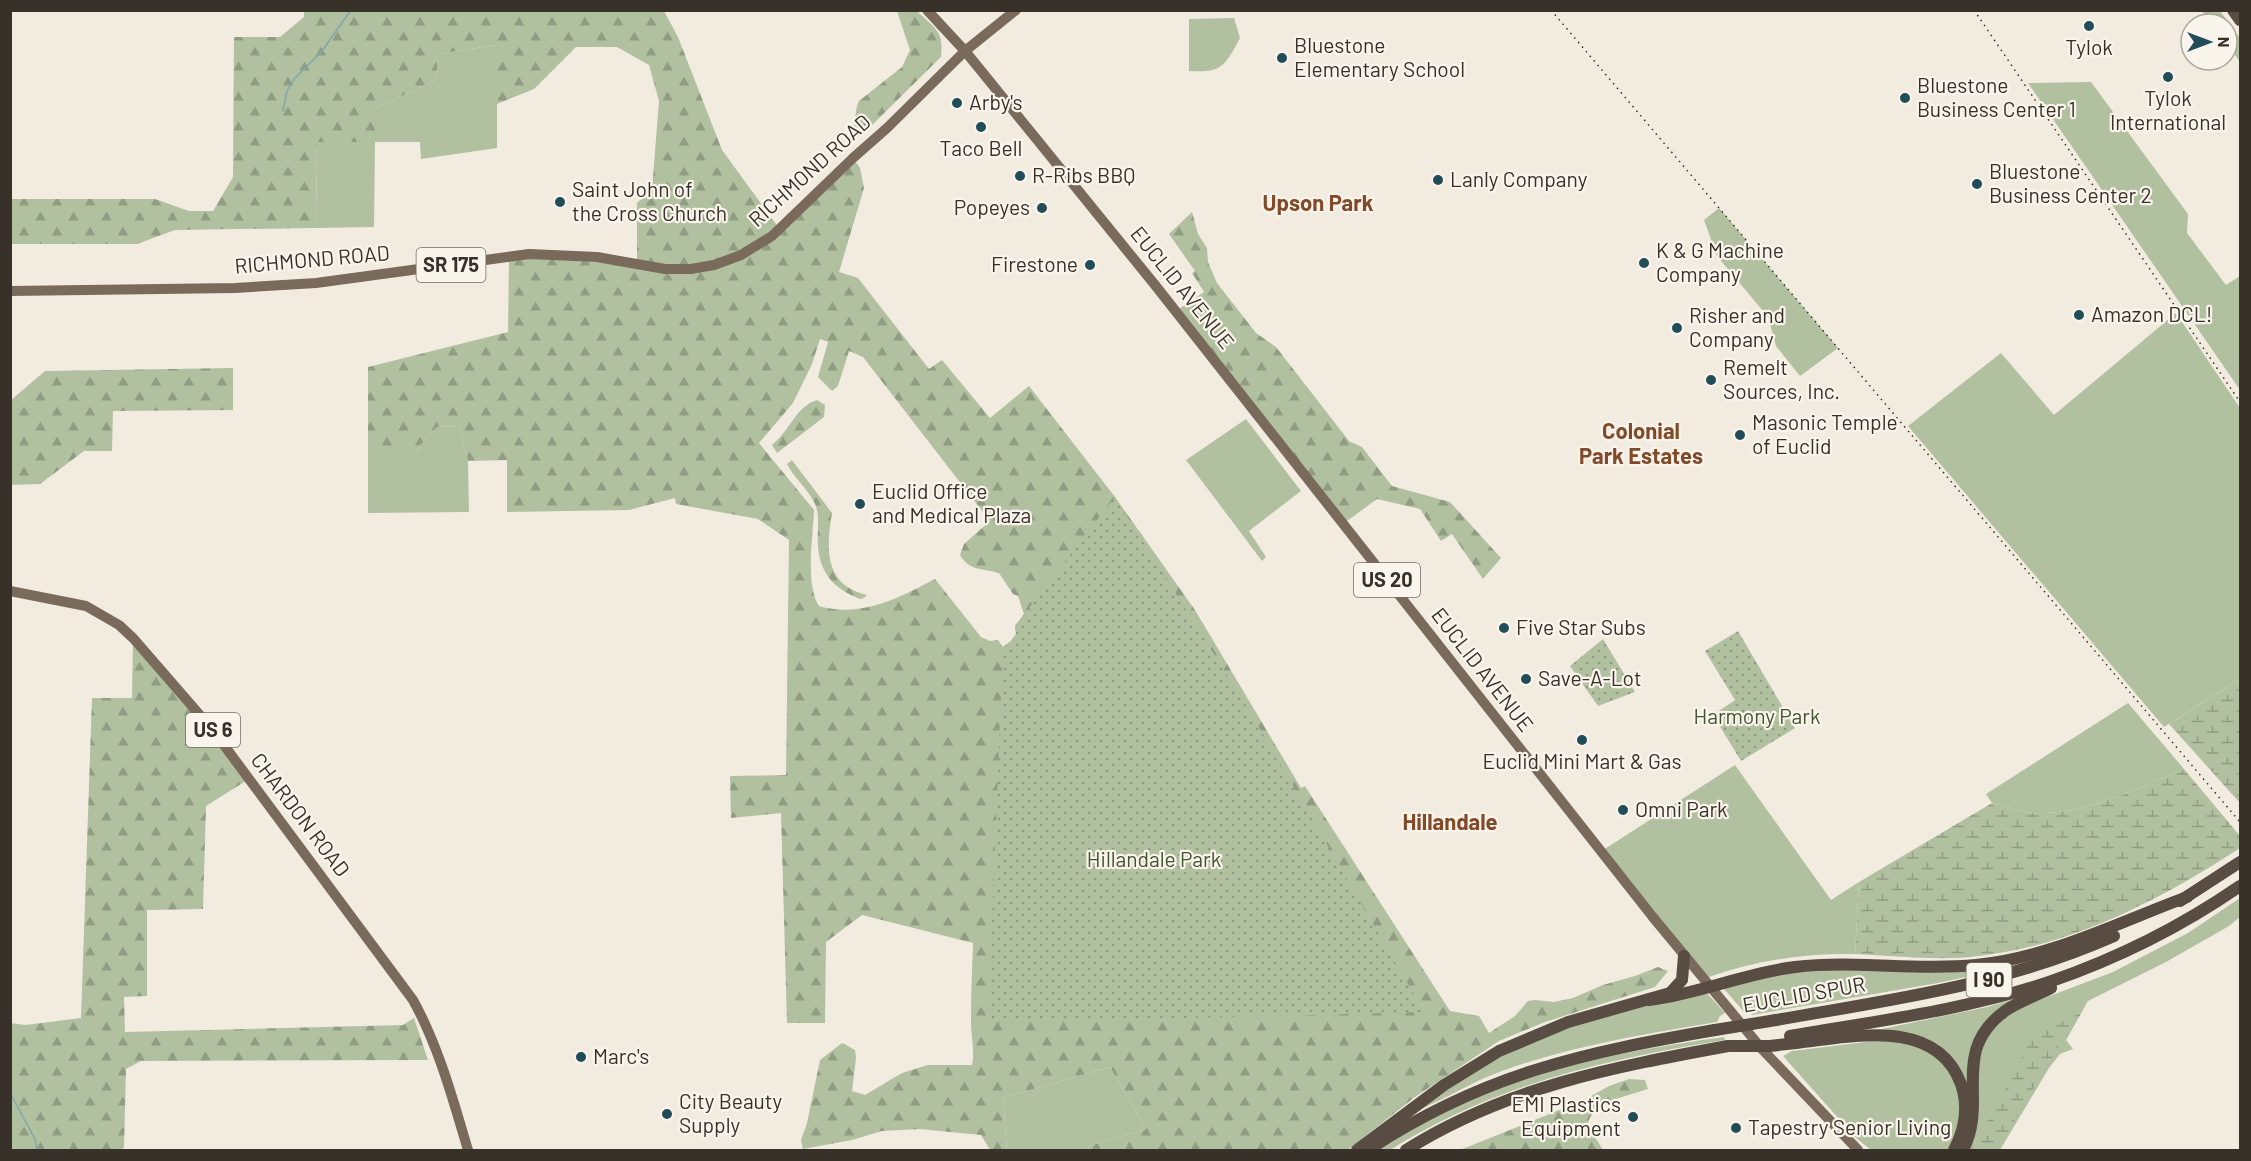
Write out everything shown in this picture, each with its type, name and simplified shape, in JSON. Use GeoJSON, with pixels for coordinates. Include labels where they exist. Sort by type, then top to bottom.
{"type":"FeatureCollection","features":[{"type":"Feature","properties":{"kind":"highway"},"geometry":{"type":"LineString","coordinates":[[2234,10],[2241,20]]}},
{"type":"Feature","properties":{"kind":"highway","name":"EUCLID SPUR"},"geometry":{"type":"LineString","coordinates":[[1368,1150],[1442,1106],[1517,1075],[1596,1053],[1939,991],[2018,972],[2097,943],[2153,917],[2241,862]]}},
{"type":"Feature","properties":{"kind":"highway","name":"EUCLID SPUR"},"geometry":{"type":"LineString","coordinates":[[1793,1040],[1960,1006],[2030,988],[2088,967],[2162,932],[2241,886]]}},
{"type":"Feature","properties":{"kind":"highway"},"geometry":{"type":"LineString","coordinates":[[1649,1000],[1711,987],[1768,971],[1808,966],[1947,966],[1998,962],[2076,942],[2187,897]]}},
{"type":"Feature","properties":{"kind":"highway"},"geometry":{"type":"LineString","coordinates":[[1356,1150],[1444,1084],[1499,1051],[1568,1022],[1670,993],[1677,987],[1683,976],[1684,956]]}},
{"type":"Feature","properties":{"kind":"highway"},"geometry":{"type":"LineString","coordinates":[[1963,1150],[1973,1120],[1973,1061],[1985,1031],[2012,1007],[2088,967]]}},
{"type":"Feature","properties":{"kind":"highway"},"geometry":{"type":"LineString","coordinates":[[1406,1150],[1478,1112],[1546,1086],[1614,1068],[1728,1046],[1770,1046],[1793,1040],[1887,1035],[1908,1038],[1931,1047],[1951,1065],[1958,1076],[1966,1106],[1964,1123],[1954,1150]]}},
{"type":"Feature","properties":{"kind":"main road","name":"EUCLID AVENUE"},"geometry":{"type":"LineString","coordinates":[[927,10],[965,51],[1155,285],[1684,956],[1761,1048],[1858,1150]]}},
{"type":"Feature","properties":{"kind":"main road","name":"SR 175"},"geometry":{"type":"LineString","coordinates":[[965,51],[1016,10]]}},
{"type":"Feature","properties":{"kind":"main road","name":"RICHMOND ROAD"},"geometry":{"type":"LineString","coordinates":[[10,291],[236,288],[316,284],[529,254],[597,257],[665,269],[691,269],[714,265],[741,255],[772,236],[965,51]]}},
{"type":"Feature","properties":{"kind":"main road","name":"CHARDON ROAD"},"geometry":{"type":"LineString","coordinates":[[10,591],[86,606],[119,625],[151,656],[212,729],[412,1000],[424,1021],[442,1067],[468,1150]]}},
{"type":"Feature","properties":{"kind":"green space"},"geometry":{"type":"Polygon","coordinates":[[[304,11],[664,11],[678,37],[722,150],[779,228],[853,158],[860,168],[864,188],[839,272],[858,278],[929,369],[942,360],[990,418],[1029,386],[1115,497],[1195,610],[1301,788],[1305,786],[1450,1011],[1479,1016],[1489,1033],[1515,1016],[1528,1001],[1554,1002],[1573,998],[1603,985],[1658,967],[1668,971],[1655,987],[1545,1022],[1499,1041],[1415,1097],[1348,1150],[1088,1150],[1089,1146],[1146,1129],[1110,1067],[1003,1098],[1007,1150],[990,1150],[981,1135],[920,1129],[882,1131],[852,1140],[803,1149],[801,1140],[807,1123],[820,1060],[842,1043],[855,1050],[852,1091],[865,1095],[902,1073],[928,1065],[972,1065],[973,943],[862,915],[826,942],[825,1023],[787,1023],[781,813],[731,818],[730,776],[786,775],[789,540],[758,519],[676,504],[675,498],[629,510],[507,512],[507,460],[468,461],[459,426],[437,427],[416,451],[368,451],[368,367],[508,332],[509,257],[637,264],[637,203],[652,189],[659,101],[649,65],[617,47],[576,47],[534,89],[497,104],[497,45],[438,54],[437,79],[375,109],[375,142],[317,142],[316,228],[175,230],[137,244],[11,244],[10,199],[155,199],[189,211],[213,211],[233,177],[234,37],[280,37],[304,17],[304,11]],[[820,339],[812,364],[793,403],[759,443],[814,510],[811,573],[812,585],[819,606],[850,610],[865,608],[894,599],[935,579],[981,637],[990,641],[998,640],[1003,647],[1016,634],[1015,626],[1024,614],[1018,596],[1013,594],[999,573],[973,567],[960,555],[964,544],[990,521],[863,357],[849,351],[838,386],[832,391],[818,377],[828,342],[820,339]]]}},
{"type":"Feature","properties":{"kind":"green space"},"geometry":{"type":"Polygon","coordinates":[[[897,11],[917,11],[933,26],[941,41],[941,57],[862,135],[856,135],[853,130],[859,101],[902,67],[910,50],[897,11]]]}},
{"type":"Feature","properties":{"kind":"green space"},"geometry":{"type":"Polygon","coordinates":[[[1234,18],[1240,38],[1226,61],[1216,69],[1209,71],[1189,71],[1189,19],[1234,18]]]}},
{"type":"Feature","properties":{"kind":"green space"},"geometry":{"type":"Polygon","coordinates":[[[2239,37],[2240,38],[2239,61],[2239,37]]]}},
{"type":"Feature","properties":{"kind":"green space"},"geometry":{"type":"Polygon","coordinates":[[[497,45],[497,148],[421,159],[420,142],[375,142],[374,227],[316,228],[317,142],[374,142],[375,109],[437,79],[438,54],[497,45]]]}},
{"type":"Feature","properties":{"kind":"green space"},"geometry":{"type":"Polygon","coordinates":[[[2091,82],[2188,214],[2187,233],[2226,285],[2240,276],[2240,390],[2028,83],[2091,82]]]}},
{"type":"Feature","properties":{"kind":"green space"},"geometry":{"type":"Polygon","coordinates":[[[1719,208],[1838,348],[1800,376],[1776,346],[1768,317],[1717,256],[1704,220],[1719,208]]]}},
{"type":"Feature","properties":{"kind":"green space"},"geometry":{"type":"Polygon","coordinates":[[[1192,212],[1198,234],[1207,248],[1208,262],[1217,283],[1256,333],[1276,347],[1349,441],[1362,447],[1392,486],[1450,502],[1501,558],[1483,579],[1452,534],[1441,541],[1420,509],[1377,499],[1343,524],[1176,311],[1204,292],[1192,273],[1195,271],[1169,234],[1192,212]]]}},
{"type":"Feature","properties":{"kind":"green space"},"geometry":{"type":"Polygon","coordinates":[[[2176,313],[2240,408],[2240,679],[2164,727],[1908,426],[2001,353],[2054,415],[2176,313]]]}},
{"type":"Feature","properties":{"kind":"green space"},"geometry":{"type":"Polygon","coordinates":[[[233,368],[233,410],[113,411],[112,451],[84,451],[40,484],[11,485],[11,400],[45,371],[233,368]]]}},
{"type":"Feature","properties":{"kind":"green space"},"geometry":{"type":"Polygon","coordinates":[[[817,400],[825,405],[824,417],[777,453],[772,445],[803,408],[817,400]]]}},
{"type":"Feature","properties":{"kind":"green space"},"geometry":{"type":"Polygon","coordinates":[[[1246,419],[1301,491],[1249,531],[1266,557],[1262,561],[1186,460],[1246,419]]]}},
{"type":"Feature","properties":{"kind":"green space"},"geometry":{"type":"Polygon","coordinates":[[[459,426],[468,461],[469,512],[368,513],[368,451],[416,451],[437,427],[459,426]]]}},
{"type":"Feature","properties":{"kind":"green space"},"geometry":{"type":"Polygon","coordinates":[[[792,460],[832,513],[829,552],[835,574],[853,590],[867,595],[863,598],[858,598],[841,589],[823,568],[818,550],[817,509],[787,464],[792,460]]]}},
{"type":"Feature","properties":{"kind":"green space","name":"Hillandale Park"},"geometry":{"type":"Polygon","coordinates":[[[1115,497],[1246,705],[1424,1012],[988,1023],[1003,647],[1016,634],[1015,626],[1115,497]]]}},
{"type":"Feature","properties":{"kind":"green space","name":"Harmony Park"},"geometry":{"type":"Polygon","coordinates":[[[1738,631],[1795,728],[1741,761],[1713,715],[1735,700],[1705,651],[1738,631]]]}},
{"type":"Feature","properties":{"kind":"green space"},"geometry":{"type":"Polygon","coordinates":[[[133,638],[249,779],[206,806],[203,909],[147,910],[147,996],[124,997],[125,1032],[403,1025],[414,1018],[428,1060],[141,1061],[126,1069],[124,1148],[119,1150],[11,1150],[10,1023],[26,1025],[81,1018],[92,698],[132,698],[133,638]]]}},
{"type":"Feature","properties":{"kind":"green space"},"geometry":{"type":"Polygon","coordinates":[[[1603,639],[1635,692],[1598,706],[1570,666],[1603,639]]]}},
{"type":"Feature","properties":{"kind":"green space"},"geometry":{"type":"Polygon","coordinates":[[[2240,679],[2240,803],[2169,724],[2240,679]]]}},
{"type":"Feature","properties":{"kind":"green space"},"geometry":{"type":"Polygon","coordinates":[[[2128,703],[2184,769],[2131,792],[2075,809],[2032,813],[1992,803],[1986,794],[2128,703]]]}},
{"type":"Feature","properties":{"kind":"green space"},"geometry":{"type":"Polygon","coordinates":[[[1735,765],[1831,900],[1859,882],[1855,954],[1778,959],[1741,967],[1704,979],[1600,852],[1735,765]]]}},
{"type":"Feature","properties":{"kind":"green space"},"geometry":{"type":"Polygon","coordinates":[[[2184,769],[2240,836],[2240,848],[2180,885],[2149,902],[2082,931],[2014,951],[1949,958],[1855,954],[1859,882],[1992,803],[2032,813],[2075,809],[2131,792],[2184,769]]]}},
{"type":"Feature","properties":{"kind":"green space"},"geometry":{"type":"Polygon","coordinates":[[[2240,898],[2240,917],[2229,926],[2166,962],[2088,1001],[2066,1040],[2073,1049],[2060,1054],[2049,1068],[2000,1150],[1968,1150],[1975,1075],[1986,1037],[2013,1010],[2113,972],[2188,933],[2240,898]]]}},
{"type":"Feature","properties":{"kind":"green space"},"geometry":{"type":"Polygon","coordinates":[[[2032,960],[1938,983],[1752,1015],[1750,1011],[1746,1014],[1724,989],[1728,986],[1794,971],[2032,960]]]}},
{"type":"Feature","properties":{"kind":"green space"},"geometry":{"type":"Polygon","coordinates":[[[1706,992],[1725,1013],[1717,1022],[1608,1042],[1528,1062],[1491,1075],[1414,1112],[1484,1064],[1544,1036],[1624,1010],[1706,992]]]}},
{"type":"Feature","properties":{"kind":"green space"},"geometry":{"type":"Polygon","coordinates":[[[2010,1000],[2010,1003],[1984,1026],[1965,1132],[1951,1061],[1872,1031],[1987,1007],[2010,1000]]]}},
{"type":"Feature","properties":{"kind":"green space"},"geometry":{"type":"Polygon","coordinates":[[[2081,1013],[2066,1040],[2061,1042],[1997,1150],[1971,1150],[2012,1078],[2027,1046],[2043,1030],[2081,1013]]]}},
{"type":"Feature","properties":{"kind":"green space"},"geometry":{"type":"Polygon","coordinates":[[[1724,1037],[1725,1040],[1637,1056],[1552,1078],[1469,1108],[1429,1127],[1390,1150],[1380,1150],[1457,1105],[1513,1082],[1603,1058],[1724,1037]]]}},
{"type":"Feature","properties":{"kind":"green space"},"geometry":{"type":"Polygon","coordinates":[[[1890,1039],[1922,1046],[1945,1064],[1962,1095],[1962,1116],[1948,1150],[1871,1150],[1856,1138],[1783,1056],[1792,1051],[1890,1039]]]}},
{"type":"Feature","properties":{"kind":"green space"},"geometry":{"type":"Polygon","coordinates":[[[1110,1067],[1146,1129],[1089,1146],[1088,1150],[1007,1150],[1003,1098],[1110,1067]]]}},
{"type":"Feature","properties":{"kind":"green space"},"geometry":{"type":"Polygon","coordinates":[[[1629,1079],[1645,1080],[1648,1089],[1606,1102],[1594,1110],[1587,1124],[1603,1150],[1460,1150],[1584,1100],[1609,1086],[1629,1079]]]}},
{"type":"Feature","properties":{"kind":"waterway"},"geometry":{"type":"LineString","coordinates":[[283,111],[287,91],[295,78],[322,51],[351,10]]}},
{"type":"Feature","properties":{"kind":"waterway"},"geometry":{"type":"LineString","coordinates":[[10,1093],[35,1139],[37,1150]]}},
{"type":"Feature","properties":{"kind":"railway"},"geometry":{"type":"LineString","coordinates":[[1551,10],[2240,822]]}},
{"type":"Feature","properties":{"kind":"railway"},"geometry":{"type":"LineString","coordinates":[[1974,10],[2240,402]]}},
{"type":"Feature","properties":{"kind":"place","name":"Tylok"},"geometry":{"type":"Point","coordinates":[2089,26]}},
{"type":"Feature","properties":{"kind":"place","name":"Bluestone Elementary School"},"geometry":{"type":"Point","coordinates":[1282,58]}},
{"type":"Feature","properties":{"kind":"place","name":"Tylok International"},"geometry":{"type":"Point","coordinates":[2168,77]}},
{"type":"Feature","properties":{"kind":"place","name":"Bluestone Business Center 1"},"geometry":{"type":"Point","coordinates":[1905,98]}},
{"type":"Feature","properties":{"kind":"place","name":"Arby's"},"geometry":{"type":"Point","coordinates":[957,103]}},
{"type":"Feature","properties":{"kind":"place","name":"Taco Bell"},"geometry":{"type":"Point","coordinates":[981,127]}},
{"type":"Feature","properties":{"kind":"place","name":"R-Ribs BBQ"},"geometry":{"type":"Point","coordinates":[1020,176]}},
{"type":"Feature","properties":{"kind":"place","name":"Lanly Company"},"geometry":{"type":"Point","coordinates":[1438,180]}},
{"type":"Feature","properties":{"kind":"place","name":"Bluestone Business Center 2"},"geometry":{"type":"Point","coordinates":[1977,184]}},
{"type":"Feature","properties":{"kind":"place","name":"Saint John of the Cross Church"},"geometry":{"type":"Point","coordinates":[560,202]}},
{"type":"Feature","properties":{"kind":"place","name":"Popeyes"},"geometry":{"type":"Point","coordinates":[1042,208]}},
{"type":"Feature","properties":{"kind":"place","name":"K & G Machine Company"},"geometry":{"type":"Point","coordinates":[1644,263]}},
{"type":"Feature","properties":{"kind":"place","name":"Firestone"},"geometry":{"type":"Point","coordinates":[1090,265]}},
{"type":"Feature","properties":{"kind":"place","name":"Amazon DCL!"},"geometry":{"type":"Point","coordinates":[2079,315]}},
{"type":"Feature","properties":{"kind":"place","name":"Risher and Company"},"geometry":{"type":"Point","coordinates":[1677,328]}},
{"type":"Feature","properties":{"kind":"place","name":"Remelt Sources, Inc."},"geometry":{"type":"Point","coordinates":[1711,380]}},
{"type":"Feature","properties":{"kind":"place","name":"Masonic Temple of Euclid"},"geometry":{"type":"Point","coordinates":[1740,435]}},
{"type":"Feature","properties":{"kind":"place","name":"Euclid Office and Medical Plaza"},"geometry":{"type":"Point","coordinates":[860,504]}},
{"type":"Feature","properties":{"kind":"place","name":"Five Star Subs"},"geometry":{"type":"Point","coordinates":[1504,628]}},
{"type":"Feature","properties":{"kind":"place","name":"Save-A-Lot"},"geometry":{"type":"Point","coordinates":[1526,679]}},
{"type":"Feature","properties":{"kind":"place","name":"Euclid Mini Mart & Gas"},"geometry":{"type":"Point","coordinates":[1582,740]}},
{"type":"Feature","properties":{"kind":"place","name":"Omni Park"},"geometry":{"type":"Point","coordinates":[1623,810]}},
{"type":"Feature","properties":{"kind":"place","name":"Marc's"},"geometry":{"type":"Point","coordinates":[581,1057]}},
{"type":"Feature","properties":{"kind":"place","name":"City Beauty Supply"},"geometry":{"type":"Point","coordinates":[667,1114]}},
{"type":"Feature","properties":{"kind":"place","name":"EMI Plastics Equipment"},"geometry":{"type":"Point","coordinates":[1633,1117]}},
{"type":"Feature","properties":{"kind":"place","name":"Tapestry Senior Living"},"geometry":{"type":"Point","coordinates":[1736,1128]}},
{"type":"Feature","properties":{"kind":"district","name":"Upson Park"},"geometry":{"type":"Point","coordinates":[1318,203]}},
{"type":"Feature","properties":{"kind":"district","name":"Colonial Park Estates"},"geometry":{"type":"Point","coordinates":[1641,444]}},
{"type":"Feature","properties":{"kind":"district","name":"Hillandale"},"geometry":{"type":"Point","coordinates":[1450,822]}}]}
